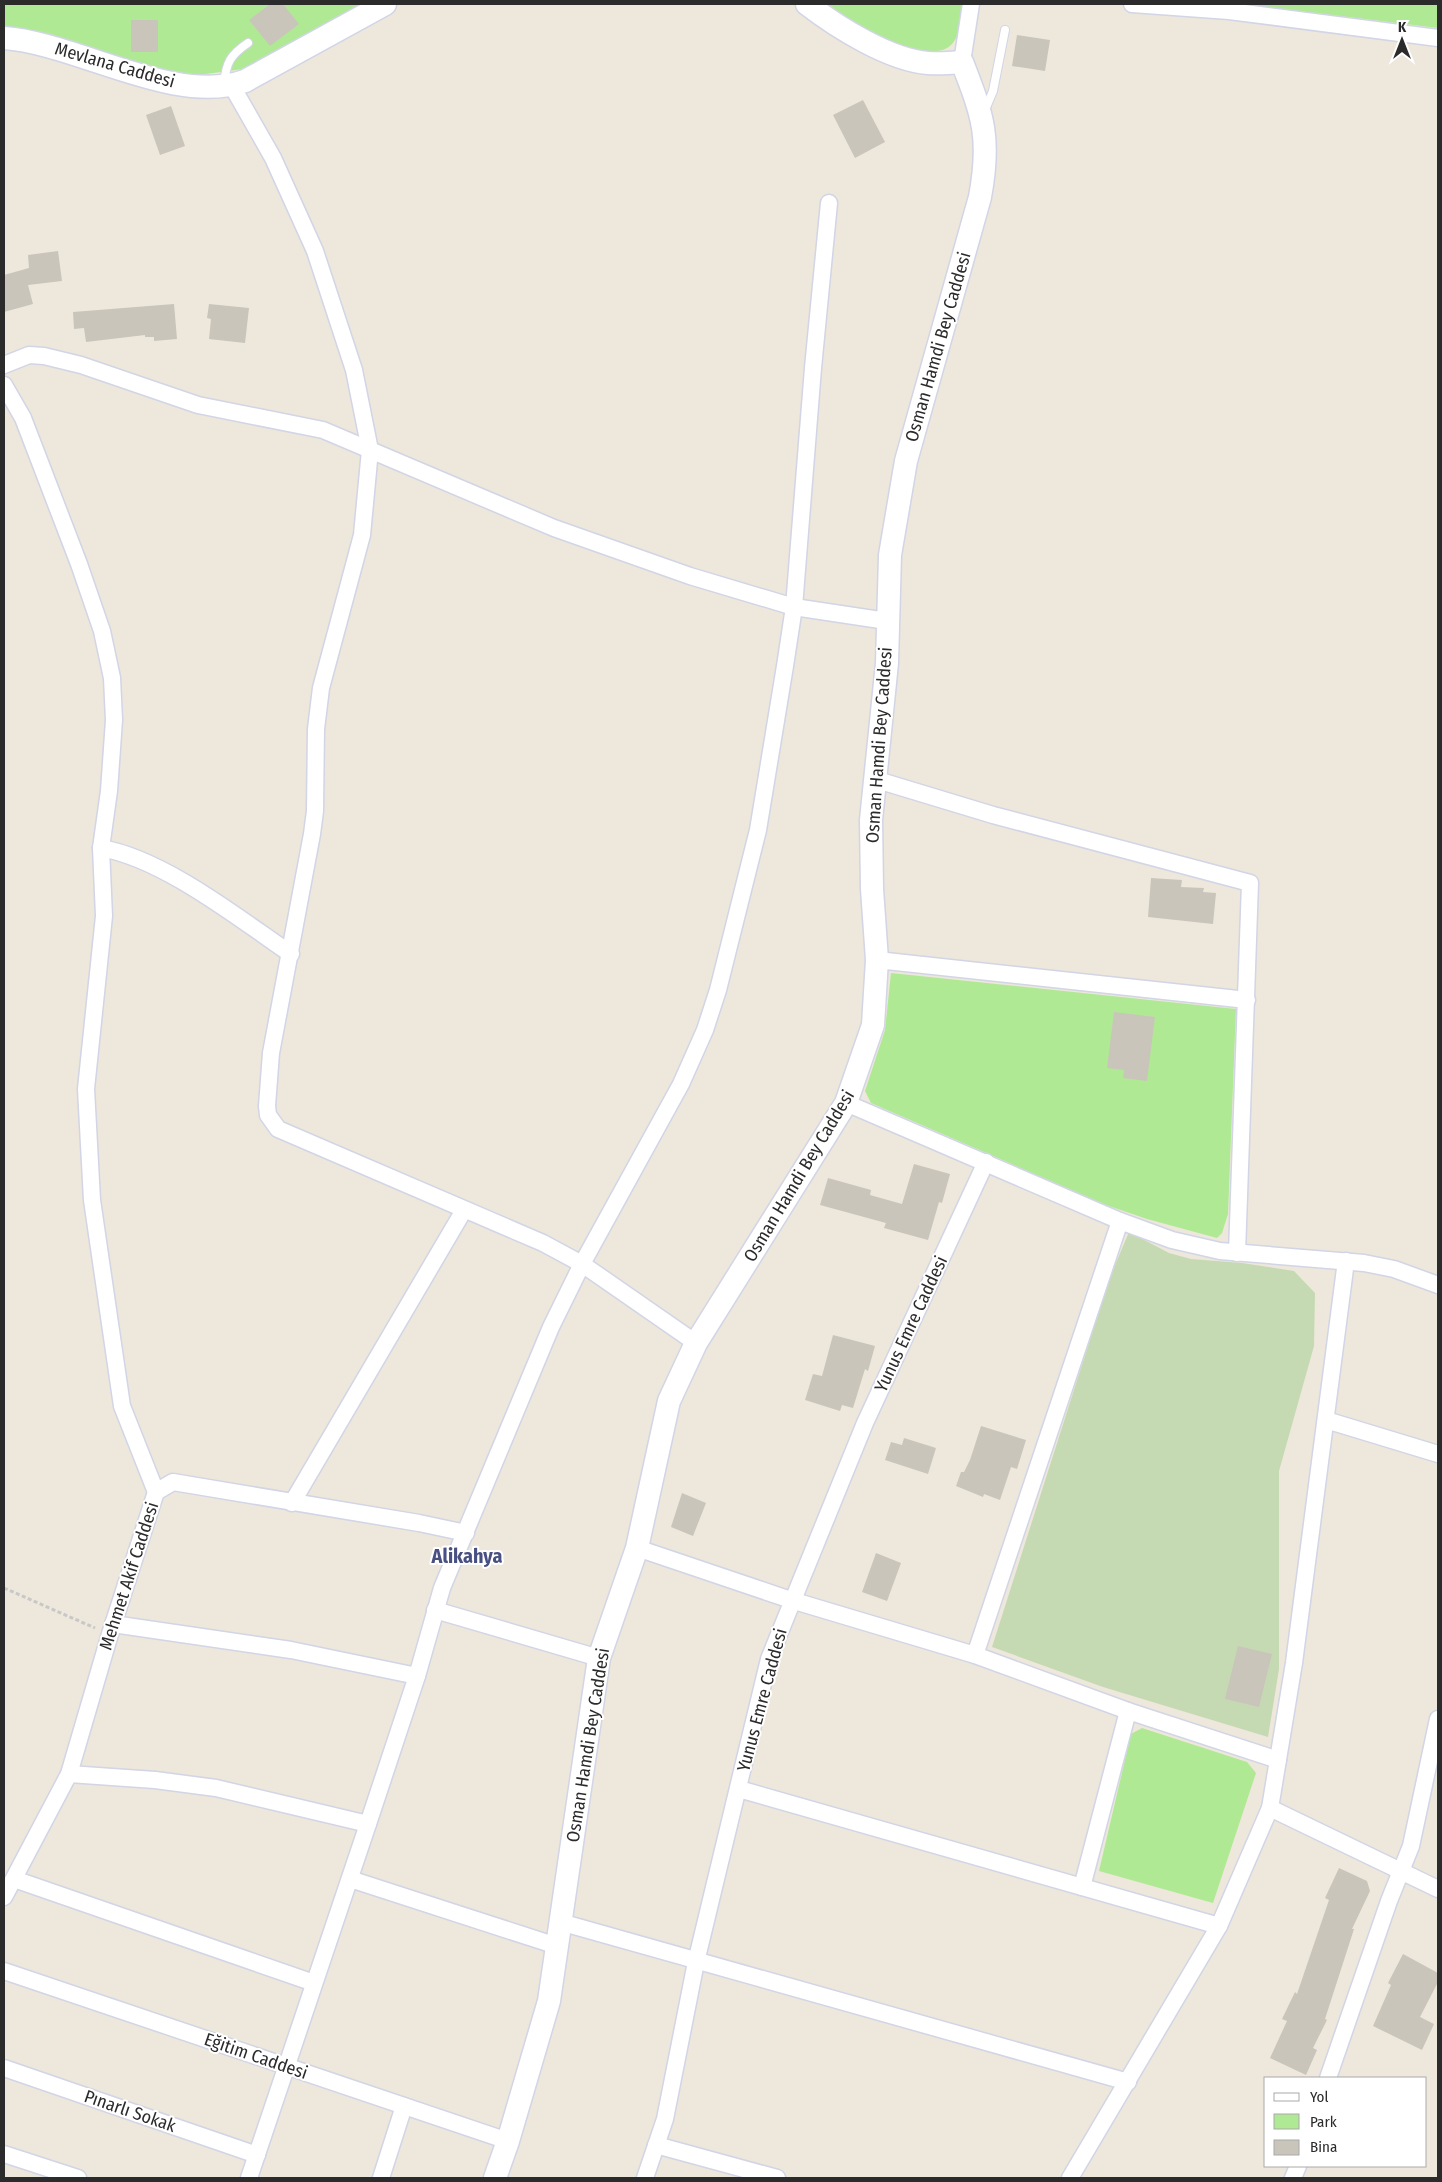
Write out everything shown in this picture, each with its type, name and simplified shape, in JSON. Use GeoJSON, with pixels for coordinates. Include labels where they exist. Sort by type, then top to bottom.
{"type":"FeatureCollection","features":[{"type":"Feature","properties":{"kind":"street","name":"Mevlana Caddesi"},"geometry":{"type":"LineString","coordinates":[[4,38],[51,46],[156,79],[228,86],[254,77],[386,4]]}},
{"type":"Feature","properties":{"kind":"street"},"geometry":{"type":"LineString","coordinates":[[807,4],[831,21],[894,54],[927,63],[962,62],[971,4]]}},
{"type":"Feature","properties":{"kind":"street"},"geometry":{"type":"LineString","coordinates":[[1132,4],[1234,8],[1438,38]]}},
{"type":"Feature","properties":{"kind":"street","name":"Osman Hamdi Bey Caddesi"},"geometry":{"type":"LineString","coordinates":[[495,2178],[508,2142],[549,2001],[599,1658],[637,1548],[669,1401],[696,1343],[846,1102],[873,1025],[877,960],[872,889],[871,820],[885,678],[890,555],[902,480],[980,197],[985,160],[985,128],[982,115],[962,62]]}},
{"type":"Feature","properties":{"kind":"street"},"geometry":{"type":"LineString","coordinates":[[228,86],[273,158],[316,251],[354,370],[370,450],[362,535],[319,698],[315,811],[291,954],[271,1053],[267,1090],[268,1115],[272,1124],[286,1134],[362,1163],[464,1210],[543,1243],[582,1264],[696,1343]]}},
{"type":"Feature","properties":{"kind":"street"},"geometry":{"type":"LineString","coordinates":[[249,2178],[417,1676],[435,1610],[550,1327],[582,1264],[681,1084],[705,1030],[718,990],[740,912],[758,830],[794,607],[812,377],[829,203]]}},
{"type":"Feature","properties":{"kind":"street"},"geometry":{"type":"LineString","coordinates":[[4,365],[29,355],[44,356],[81,366],[198,405],[323,430],[554,528],[690,576],[794,607],[888,621]]}},
{"type":"Feature","properties":{"kind":"street"},"geometry":{"type":"LineString","coordinates":[[4,385],[22,418],[79,564],[102,631],[112,678],[114,720],[110,782],[100,848],[104,916],[86,1089],[92,1200],[122,1406],[156,1492]]}},
{"type":"Feature","properties":{"kind":"street"},"geometry":{"type":"LineString","coordinates":[[874,778],[993,814],[1250,883],[1237,1253]]}},
{"type":"Feature","properties":{"kind":"street"},"geometry":{"type":"LineString","coordinates":[[100,848],[130,856],[182,882],[291,954]]}},
{"type":"Feature","properties":{"kind":"street"},"geometry":{"type":"LineString","coordinates":[[877,960],[1247,1000]]}},
{"type":"Feature","properties":{"kind":"street"},"geometry":{"type":"LineString","coordinates":[[846,1102],[1120,1220],[1195,1247],[1237,1253],[1346,1261],[1394,1270],[1438,1285]]}},
{"type":"Feature","properties":{"kind":"street","name":"Yunus Emre Caddesi"},"geometry":{"type":"LineString","coordinates":[[645,2178],[665,2119],[696,1962],[769,1659],[865,1424],[986,1162]]}},
{"type":"Feature","properties":{"kind":"street"},"geometry":{"type":"LineString","coordinates":[[292,1503],[464,1210]]}},
{"type":"Feature","properties":{"kind":"street"},"geometry":{"type":"LineString","coordinates":[[975,1655],[1120,1220]]}},
{"type":"Feature","properties":{"kind":"street"},"geometry":{"type":"LineString","coordinates":[[1070,2178],[1219,1926],[1270,1808],[1294,1663],[1346,1261]]}},
{"type":"Feature","properties":{"kind":"street"},"geometry":{"type":"LineString","coordinates":[[1326,1420],[1438,1454]]}},
{"type":"Feature","properties":{"kind":"street","name":"Mehmet Akif Caddesi"},"geometry":{"type":"LineString","coordinates":[[4,1896],[69,1774],[112,1629],[156,1492],[173,1482],[419,1523],[466,1534]]}},
{"type":"Feature","properties":{"kind":"street"},"geometry":{"type":"LineString","coordinates":[[637,1548],[792,1600],[975,1655],[1128,1711],[1278,1760]]}},
{"type":"Feature","properties":{"kind":"street"},"geometry":{"type":"LineString","coordinates":[[435,1610],[599,1658]]}},
{"type":"Feature","properties":{"kind":"street"},"geometry":{"type":"LineString","coordinates":[[112,1629],[291,1650],[417,1676]]}},
{"type":"Feature","properties":{"kind":"street"},"geometry":{"type":"LineString","coordinates":[[1082,1887],[1128,1711]]}},
{"type":"Feature","properties":{"kind":"street"},"geometry":{"type":"LineString","coordinates":[[1328,2077],[1417,1828],[1438,1719]]}},
{"type":"Feature","properties":{"kind":"street"},"geometry":{"type":"LineString","coordinates":[[69,1774],[155,1780],[216,1788],[368,1824]]}},
{"type":"Feature","properties":{"kind":"street"},"geometry":{"type":"LineString","coordinates":[[739,1789],[1219,1926]]}},
{"type":"Feature","properties":{"kind":"street"},"geometry":{"type":"LineString","coordinates":[[1270,1808],[1438,1889]]}},
{"type":"Feature","properties":{"kind":"street"},"geometry":{"type":"LineString","coordinates":[[14,1879],[314,1983]]}},
{"type":"Feature","properties":{"kind":"street"},"geometry":{"type":"LineString","coordinates":[[350,1879],[557,1946]]}},
{"type":"Feature","properties":{"kind":"street"},"geometry":{"type":"LineString","coordinates":[[560,1922],[696,1962],[1128,2082]]}},
{"type":"Feature","properties":{"kind":"street","name":"Eğitim Caddesi"},"geometry":{"type":"LineString","coordinates":[[4,1971],[508,2142]]}},
{"type":"Feature","properties":{"kind":"street","name":"Pınarlı Sokak"},"geometry":{"type":"LineString","coordinates":[[4,2068],[257,2155]]}},
{"type":"Feature","properties":{"kind":"street"},"geometry":{"type":"LineString","coordinates":[[381,2178],[404,2106]]}},
{"type":"Feature","properties":{"kind":"street"},"geometry":{"type":"LineString","coordinates":[[656,2146],[777,2178]]}},
{"type":"Feature","properties":{"kind":"street"},"geometry":{"type":"LineString","coordinates":[[4,2154],[78,2178]]}},
{"type":"Feature","properties":{"kind":"lane"},"geometry":{"type":"LineString","coordinates":[[982,115],[993,91],[1006,30]]}},
{"type":"Feature","properties":{"kind":"lane"},"geometry":{"type":"LineString","coordinates":[[228,86],[227,62],[236,51],[248,43]]}},
{"type":"Feature","properties":{"kind":"path"},"geometry":{"type":"LineString","coordinates":[[4,1588],[112,1629]]}},
{"type":"Feature","properties":{"kind":"green space"},"geometry":{"type":"Polygon","coordinates":[[[4,4],[368,4],[250,68],[199,75],[163,71],[109,56],[51,34],[4,29],[4,4]]]}},
{"type":"Feature","properties":{"kind":"green space"},"geometry":{"type":"Polygon","coordinates":[[[825,4],[963,4],[962,20],[952,44],[940,51],[925,51],[907,47],[888,39],[825,4]]]}},
{"type":"Feature","properties":{"kind":"green space"},"geometry":{"type":"Polygon","coordinates":[[[1242,4],[1438,4],[1438,28],[1242,4]]]}},
{"type":"Feature","properties":{"kind":"green space"},"geometry":{"type":"Polygon","coordinates":[[[891,973],[1236,1009],[1228,1214],[1222,1233],[1217,1238],[1147,1219],[1106,1205],[871,1103],[865,1091],[885,1030],[891,973]]]}},
{"type":"Feature","properties":{"kind":"green space"},"geometry":{"type":"Polygon","coordinates":[[[1129,1232],[1169,1253],[1191,1259],[1242,1263],[1294,1271],[1315,1293],[1314,1346],[1279,1471],[1279,1669],[1268,1737],[1103,1687],[992,1647],[1110,1277],[1129,1232]]]}},
{"type":"Feature","properties":{"kind":"green space"},"geometry":{"type":"Polygon","coordinates":[[[1142,1728],[1247,1762],[1256,1773],[1213,1903],[1099,1871],[1131,1734],[1142,1728]]]}},
{"type":"Feature","properties":{"kind":"building"},"geometry":{"type":"Polygon","coordinates":[[[270,4],[283,4],[299,24],[270,46],[249,20],[270,4]]]}},
{"type":"Feature","properties":{"kind":"building"},"geometry":{"type":"Polygon","coordinates":[[[131,20],[158,20],[158,52],[131,52],[131,20]]]}},
{"type":"Feature","properties":{"kind":"building"},"geometry":{"type":"Polygon","coordinates":[[[1017,35],[1050,40],[1045,71],[1012,66],[1017,35]]]}},
{"type":"Feature","properties":{"kind":"building"},"geometry":{"type":"Polygon","coordinates":[[[863,100],[885,142],[855,158],[833,115],[863,100]]]}},
{"type":"Feature","properties":{"kind":"building"},"geometry":{"type":"Polygon","coordinates":[[[171,106],[185,146],[160,155],[146,115],[171,106]]]}},
{"type":"Feature","properties":{"kind":"building"},"geometry":{"type":"Polygon","coordinates":[[[58,251],[62,281],[28,285],[33,304],[4,312],[4,275],[29,268],[28,255],[58,251]]]}},
{"type":"Feature","properties":{"kind":"building"},"geometry":{"type":"Polygon","coordinates":[[[174,304],[177,339],[154,341],[154,337],[145,337],[145,335],[86,342],[84,328],[74,329],[73,312],[174,304]]]}},
{"type":"Feature","properties":{"kind":"building"},"geometry":{"type":"Polygon","coordinates":[[[209,304],[249,308],[245,343],[209,339],[211,319],[207,318],[209,304]]]}},
{"type":"Feature","properties":{"kind":"building"},"geometry":{"type":"Polygon","coordinates":[[[1151,878],[1182,880],[1181,887],[1204,888],[1203,892],[1216,893],[1213,924],[1148,917],[1151,878]]]}},
{"type":"Feature","properties":{"kind":"building"},"geometry":{"type":"Polygon","coordinates":[[[1114,1012],[1155,1017],[1147,1081],[1123,1078],[1124,1070],[1107,1068],[1114,1012]]]}},
{"type":"Feature","properties":{"kind":"building"},"geometry":{"type":"Polygon","coordinates":[[[914,1164],[950,1174],[942,1203],[939,1202],[928,1240],[884,1228],[886,1223],[820,1205],[828,1178],[871,1190],[870,1195],[902,1204],[914,1164]]]}},
{"type":"Feature","properties":{"kind":"building"},"geometry":{"type":"Polygon","coordinates":[[[833,1335],[875,1346],[868,1371],[865,1369],[853,1408],[842,1405],[840,1411],[805,1400],[813,1374],[822,1376],[833,1335]]]}},
{"type":"Feature","properties":{"kind":"building"},"geometry":{"type":"Polygon","coordinates":[[[981,1426],[1026,1440],[1017,1469],[1011,1467],[1000,1500],[984,1494],[983,1497],[956,1486],[961,1472],[964,1472],[970,1460],[981,1426]]]}},
{"type":"Feature","properties":{"kind":"building"},"geometry":{"type":"Polygon","coordinates":[[[904,1438],[936,1448],[928,1474],[885,1460],[891,1442],[902,1445],[904,1438]]]}},
{"type":"Feature","properties":{"kind":"building"},"geometry":{"type":"Polygon","coordinates":[[[682,1493],[706,1503],[693,1536],[671,1527],[682,1493]]]}},
{"type":"Feature","properties":{"kind":"building"},"geometry":{"type":"Polygon","coordinates":[[[876,1553],[901,1563],[887,1601],[862,1592],[876,1553]]]}},
{"type":"Feature","properties":{"kind":"building"},"geometry":{"type":"Polygon","coordinates":[[[1238,1646],[1272,1654],[1259,1707],[1225,1699],[1238,1646]]]}},
{"type":"Feature","properties":{"kind":"building"},"geometry":{"type":"Polygon","coordinates":[[[1339,1868],[1367,1881],[1370,1891],[1352,1929],[1354,1929],[1325,2019],[1327,2020],[1313,2048],[1317,2050],[1306,2075],[1270,2058],[1287,2021],[1282,2019],[1295,1992],[1297,1994],[1329,1900],[1325,1898],[1339,1868]]]}},
{"type":"Feature","properties":{"kind":"building"},"geometry":{"type":"Polygon","coordinates":[[[1403,1954],[1438,1973],[1438,1982],[1420,2017],[1434,2024],[1422,2050],[1373,2026],[1391,1985],[1388,1983],[1403,1954]]]}},
{"type":"Feature","properties":{"kind":"district","name":"Alikahya"},"geometry":{"type":"Point","coordinates":[467,1556]}}]}
